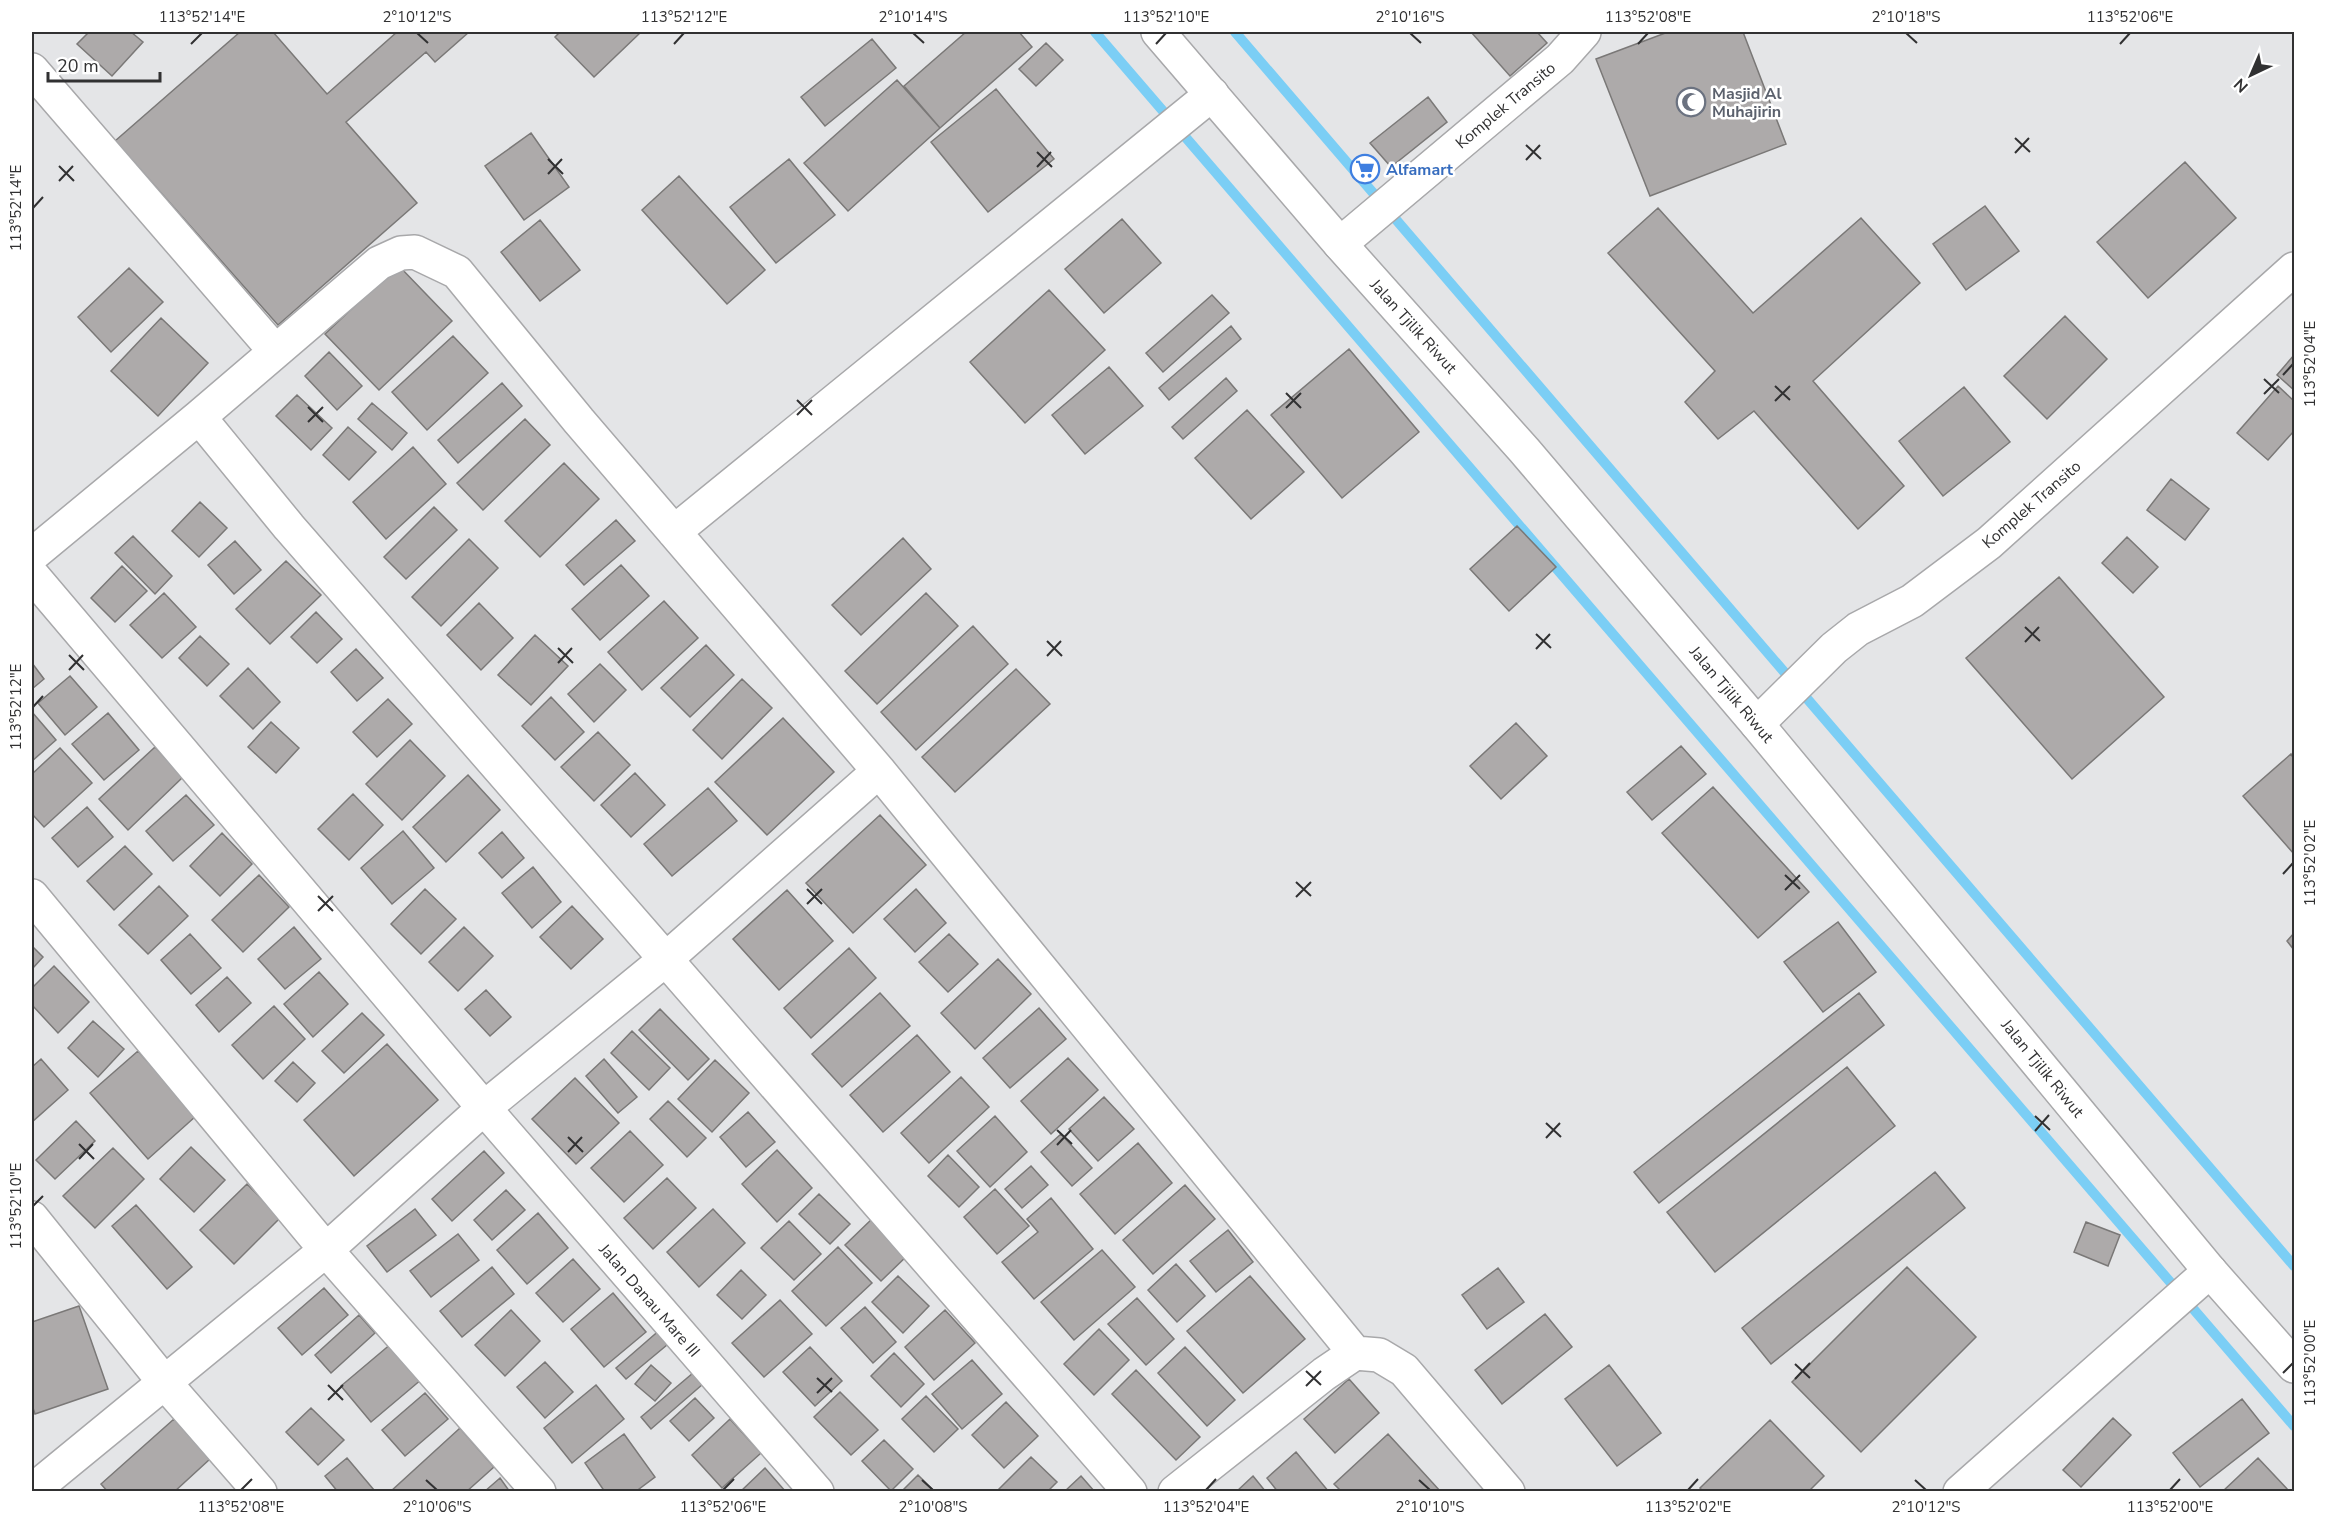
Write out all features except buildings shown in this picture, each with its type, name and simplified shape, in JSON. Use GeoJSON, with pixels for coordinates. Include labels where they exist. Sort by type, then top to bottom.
{"type":"FeatureCollection","features":[{"type":"Feature","properties":{"kind":"main road","name":"Jalan Tjilik Riwut"},"geometry":{"type":"LineString","coordinates":[[1158,32],[1340,244],[1524,450],[1757,724],[2210,1271],[2295,1366]]}},
{"type":"Feature","properties":{"kind":"main road","name":"Komplek Transito"},"geometry":{"type":"LineString","coordinates":[[1340,244],[1560,59],[1584,32]]}},
{"type":"Feature","properties":{"kind":"main road"},"geometry":{"type":"LineString","coordinates":[[32,70],[275,351]]}},
{"type":"Feature","properties":{"kind":"main road"},"geometry":{"type":"LineString","coordinates":[[674,532],[1212,94]]}},
{"type":"Feature","properties":{"kind":"main road"},"geometry":{"type":"LineString","coordinates":[[32,555],[199,417],[379,263],[401,253],[415,252],[457,272],[674,532],[879,771],[1355,1353]]}},
{"type":"Feature","properties":{"kind":"main road","name":"Komplek Transito"},"geometry":{"type":"LineString","coordinates":[[1757,724],[1834,648],[1858,630],[1912,601],[1989,543],[2295,269]]}},
{"type":"Feature","properties":{"kind":"main road"},"geometry":{"type":"LineString","coordinates":[[199,417],[289,527],[1130,1491]]}},
{"type":"Feature","properties":{"kind":"main road","name":"Jalan Danau Mare III"},"geometry":{"type":"LineString","coordinates":[[32,574],[484,1108],[817,1491]]}},
{"type":"Feature","properties":{"kind":"main road"},"geometry":{"type":"LineString","coordinates":[[42,1481],[326,1250],[484,1108],[666,959],[879,771]]}},
{"type":"Feature","properties":{"kind":"main road"},"geometry":{"type":"LineString","coordinates":[[32,896],[326,1250],[539,1491]]}},
{"type":"Feature","properties":{"kind":"main road"},"geometry":{"type":"LineString","coordinates":[[32,1218],[165,1383],[260,1491]]}},
{"type":"Feature","properties":{"kind":"main road"},"geometry":{"type":"LineString","coordinates":[[1960,1491],[2210,1271]]}},
{"type":"Feature","properties":{"kind":"main road"},"geometry":{"type":"LineString","coordinates":[[1175,1491],[1324,1374],[1355,1353],[1379,1355],[1404,1370],[1508,1491]]}},
{"type":"Feature","properties":{"kind":"waterway"},"geometry":{"type":"LineString","coordinates":[[1095,32],[2294,1426]]}},
{"type":"Feature","properties":{"kind":"waterway"},"geometry":{"type":"LineString","coordinates":[[1235,32],[2294,1266]]}},
{"type":"Feature","properties":{"kind":"place","name":"Masjid Al Muhajirin"},"geometry":{"type":"Point","coordinates":[1691,102]}},
{"type":"Feature","properties":{"kind":"place","name":"Alfamart"},"geometry":{"type":"Point","coordinates":[1365,169]}}]}
